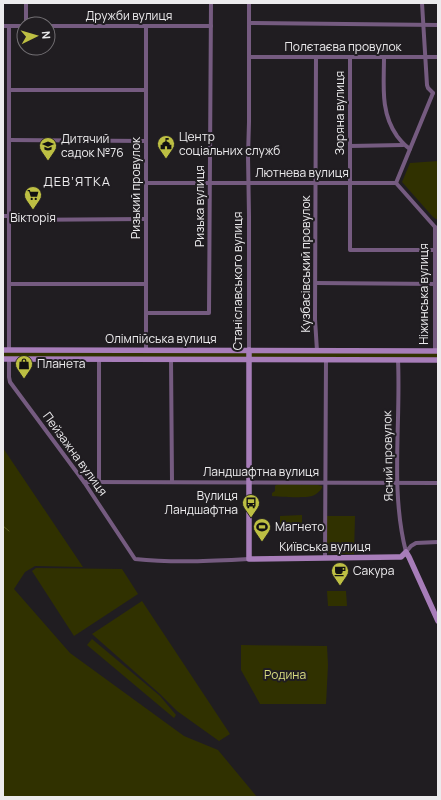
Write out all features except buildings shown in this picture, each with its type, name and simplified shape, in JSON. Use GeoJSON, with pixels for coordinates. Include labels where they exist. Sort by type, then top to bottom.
{"type":"FeatureCollection","features":[{"type":"Feature","properties":{"kind":"main road","name":"Олімпійська вулиця"},"geometry":{"type":"LineString","coordinates":[[6,350],[436,351]]}},
{"type":"Feature","properties":{"kind":"main road"},"geometry":{"type":"LineString","coordinates":[[6,350],[6,359]]}},
{"type":"Feature","properties":{"kind":"main road","name":"Станіславського вулиця"},"geometry":{"type":"LineString","coordinates":[[249,350],[249,559]]}},
{"type":"Feature","properties":{"kind":"main road","name":"Ніжинська вулиця"},"geometry":{"type":"LineString","coordinates":[[436,351],[436,360]]}},
{"type":"Feature","properties":{"kind":"main road","name":"Олімпійська вулиця"},"geometry":{"type":"LineString","coordinates":[[6,359],[436,360]]}},
{"type":"Feature","properties":{"kind":"main road"},"geometry":{"type":"LineString","coordinates":[[406,552],[438,621]]}},
{"type":"Feature","properties":{"kind":"main road","name":"Київська вулиця"},"geometry":{"type":"LineString","coordinates":[[249,559],[399,557],[406,552]]}},
{"type":"Feature","properties":{"kind":"street"},"geometry":{"type":"LineString","coordinates":[[25,16],[26,3]]}},
{"type":"Feature","properties":{"kind":"street","name":"Ризька вулиця"},"geometry":{"type":"LineString","coordinates":[[146,313],[209,313],[211,3]]}},
{"type":"Feature","properties":{"kind":"street","name":"Станіславського вулиця"},"geometry":{"type":"LineString","coordinates":[[249,3],[249,350]]}},
{"type":"Feature","properties":{"kind":"street"},"geometry":{"type":"LineString","coordinates":[[422,3],[427,87],[432,93]]}},
{"type":"Feature","properties":{"kind":"street"},"geometry":{"type":"LineString","coordinates":[[249,23],[438,25]]}},
{"type":"Feature","properties":{"kind":"street"},"geometry":{"type":"LineString","coordinates":[[3,26],[16,26]]}},
{"type":"Feature","properties":{"kind":"street"},"geometry":{"type":"LineString","coordinates":[[6,350],[9,284],[9,26]]}},
{"type":"Feature","properties":{"kind":"street","name":"Дружби вулиця"},"geometry":{"type":"LineString","coordinates":[[56,26],[211,26]]}},
{"type":"Feature","properties":{"kind":"street","name":"Ризький провулок"},"geometry":{"type":"LineString","coordinates":[[146,26],[146,351]]}},
{"type":"Feature","properties":{"kind":"street","name":"Полєтаєва провулок"},"geometry":{"type":"LineString","coordinates":[[249,57],[438,57]]}},
{"type":"Feature","properties":{"kind":"street","name":"Кузбасівський провулок"},"geometry":{"type":"LineString","coordinates":[[316,57],[315,319],[317,351]]}},
{"type":"Feature","properties":{"kind":"street","name":"Зоряна вулиця"},"geometry":{"type":"LineString","coordinates":[[350,57],[350,250],[436,250]]}},
{"type":"Feature","properties":{"kind":"street"},"geometry":{"type":"LineString","coordinates":[[384,57],[384,104],[387,118],[393,131],[403,145],[410,149]]}},
{"type":"Feature","properties":{"kind":"street"},"geometry":{"type":"LineString","coordinates":[[9,90],[146,90]]}},
{"type":"Feature","properties":{"kind":"street"},"geometry":{"type":"LineString","coordinates":[[432,93],[438,93]]}},
{"type":"Feature","properties":{"kind":"street"},"geometry":{"type":"LineString","coordinates":[[432,93],[396,183],[436,226]]}},
{"type":"Feature","properties":{"kind":"street"},"geometry":{"type":"LineString","coordinates":[[9,140],[146,141]]}},
{"type":"Feature","properties":{"kind":"street"},"geometry":{"type":"LineString","coordinates":[[350,146],[403,145]]}},
{"type":"Feature","properties":{"kind":"street","name":"Лютнева вулиця"},"geometry":{"type":"LineString","coordinates":[[146,183],[396,183]]}},
{"type":"Feature","properties":{"kind":"street"},"geometry":{"type":"LineString","coordinates":[[3,184],[9,184]]}},
{"type":"Feature","properties":{"kind":"street"},"geometry":{"type":"LineString","coordinates":[[3,216],[9,218],[146,219]]}},
{"type":"Feature","properties":{"kind":"street","name":"Ніжинська вулиця"},"geometry":{"type":"LineString","coordinates":[[436,226],[436,351]]}},
{"type":"Feature","properties":{"kind":"street"},"geometry":{"type":"LineString","coordinates":[[316,283],[436,284]]}},
{"type":"Feature","properties":{"kind":"street"},"geometry":{"type":"LineString","coordinates":[[9,284],[146,284]]}},
{"type":"Feature","properties":{"kind":"street","name":"Пейзажна вулиця"},"geometry":{"type":"LineString","coordinates":[[6,359],[10,382],[84,482],[135,559]]}},
{"type":"Feature","properties":{"kind":"street"},"geometry":{"type":"LineString","coordinates":[[98,482],[99,359]]}},
{"type":"Feature","properties":{"kind":"street"},"geometry":{"type":"LineString","coordinates":[[172,359],[172,482]]}},
{"type":"Feature","properties":{"kind":"street"},"geometry":{"type":"LineString","coordinates":[[325,558],[326,359]]}},
{"type":"Feature","properties":{"kind":"street","name":"Ясний провулок"},"geometry":{"type":"LineString","coordinates":[[398,360],[397,482],[402,532],[406,552]]}},
{"type":"Feature","properties":{"kind":"street","name":"Ландшафтна вулиця"},"geometry":{"type":"LineString","coordinates":[[84,482],[438,483]]}},
{"type":"Feature","properties":{"kind":"street","name":"Київська вулиця"},"geometry":{"type":"LineString","coordinates":[[406,552],[416,543],[438,542]]}},
{"type":"Feature","properties":{"kind":"street","name":"Київська вулиця"},"geometry":{"type":"LineString","coordinates":[[135,559],[161,561],[249,559]]}},
{"type":"Feature","properties":{"kind":"green space"},"geometry":{"type":"Polygon","coordinates":[[[438,161],[438,219],[436,219],[402,182],[410,163],[438,161]]]}},
{"type":"Feature","properties":{"kind":"green space"},"geometry":{"type":"Polygon","coordinates":[[[3,350],[438,351],[438,360],[3,359],[3,350]]]}},
{"type":"Feature","properties":{"kind":"green space"},"geometry":{"type":"Polygon","coordinates":[[[3,448],[83,567],[35,566],[25,572],[14,589],[70,653],[184,736],[218,750],[257,797],[3,797],[3,448]]]}},
{"type":"Feature","properties":{"kind":"green space"},"geometry":{"type":"Polygon","coordinates":[[[281,484],[318,485],[322,486],[322,488],[319,492],[309,497],[272,496],[272,493],[275,491],[275,486],[281,484]]]}},
{"type":"Feature","properties":{"kind":"green space"},"geometry":{"type":"Polygon","coordinates":[[[302,515],[302,526],[280,527],[280,516],[302,515]]]}},
{"type":"Feature","properties":{"kind":"green space"},"geometry":{"type":"Polygon","coordinates":[[[326,516],[355,516],[354,554],[326,553],[326,516]]]}},
{"type":"Feature","properties":{"kind":"green space"},"geometry":{"type":"Polygon","coordinates":[[[36,568],[122,569],[138,594],[74,636],[32,571],[36,568]]]}},
{"type":"Feature","properties":{"kind":"green space"},"geometry":{"type":"Polygon","coordinates":[[[327,591],[346,591],[347,606],[328,606],[327,591]]]}},
{"type":"Feature","properties":{"kind":"green space"},"geometry":{"type":"Polygon","coordinates":[[[142,601],[230,734],[219,741],[177,711],[92,634],[142,601]]]}},
{"type":"Feature","properties":{"kind":"green space"},"geometry":{"type":"Polygon","coordinates":[[[92,639],[160,696],[176,715],[174,718],[87,645],[92,639]]]}},
{"type":"Feature","properties":{"kind":"green space","name":"Родина"},"geometry":{"type":"Polygon","coordinates":[[[241,645],[327,646],[328,665],[326,704],[260,704],[241,670],[241,645]]]}},
{"type":"Feature","properties":{"kind":"waterway"},"geometry":{"type":"LineString","coordinates":[[3,526],[9,531]]}},
{"type":"Feature","properties":{"kind":"place","name":"Центр соціальних служб"},"geometry":{"type":"Point","coordinates":[166,159]}},
{"type":"Feature","properties":{"kind":"place","name":"Дитячий садок №76"},"geometry":{"type":"Point","coordinates":[48,161]}},
{"type":"Feature","properties":{"kind":"place","name":"Вікторія"},"geometry":{"type":"Point","coordinates":[33,210]}},
{"type":"Feature","properties":{"kind":"place","name":"Планета"},"geometry":{"type":"Point","coordinates":[24,379]}},
{"type":"Feature","properties":{"kind":"place","name":"Вулиця Ландшафтна"},"geometry":{"type":"Point","coordinates":[251,518]}},
{"type":"Feature","properties":{"kind":"place","name":"Магнето"},"geometry":{"type":"Point","coordinates":[262,542]}},
{"type":"Feature","properties":{"kind":"place","name":"Сакура"},"geometry":{"type":"Point","coordinates":[340,586]}},
{"type":"Feature","properties":{"kind":"district","name":"ДЕВ’ЯТКА"},"geometry":{"type":"Point","coordinates":[77,181]}}]}
